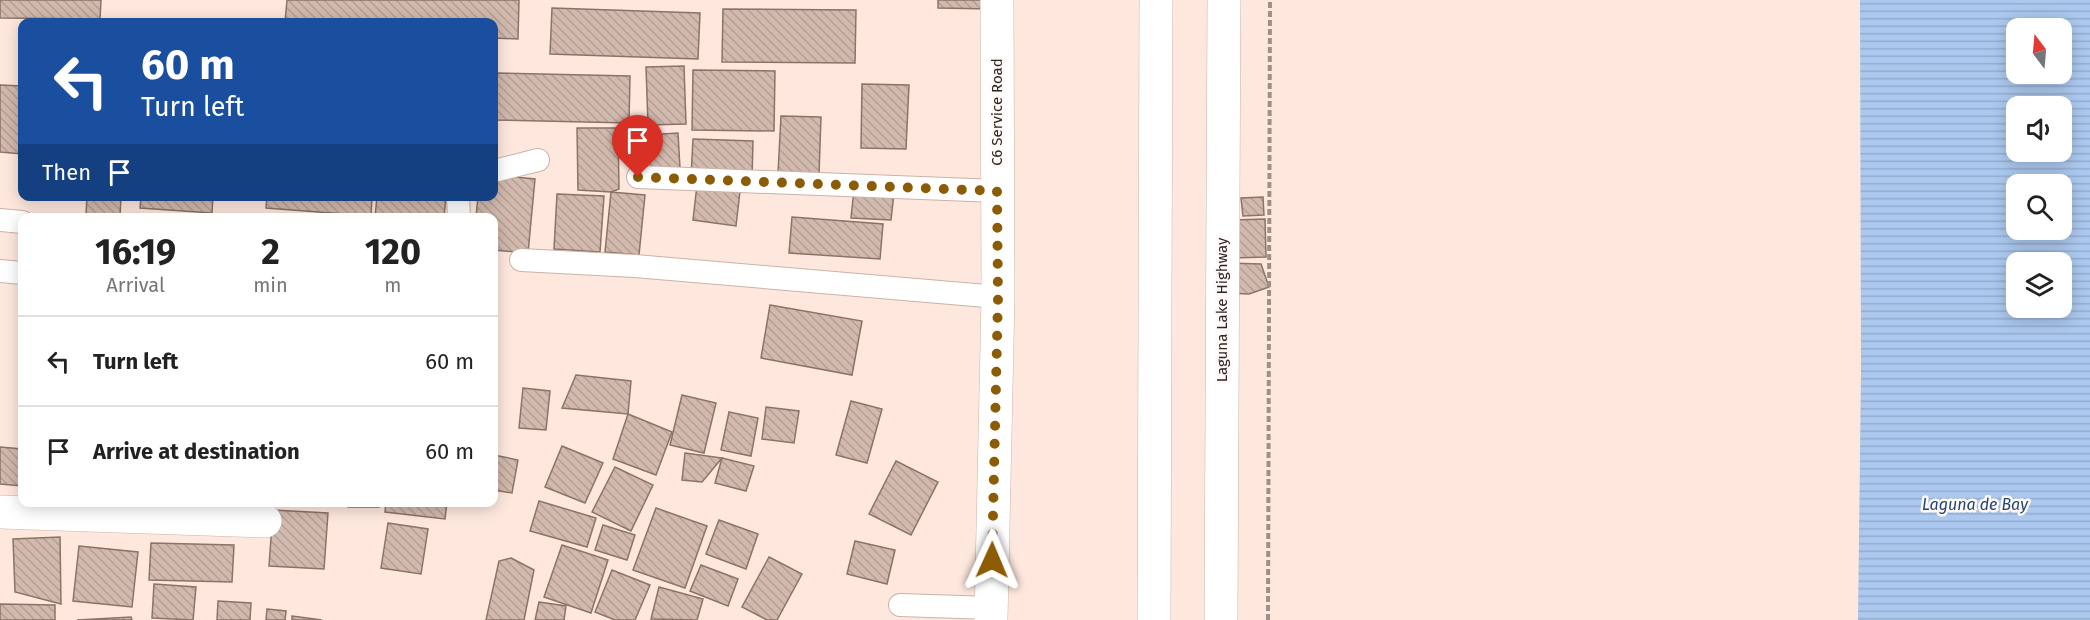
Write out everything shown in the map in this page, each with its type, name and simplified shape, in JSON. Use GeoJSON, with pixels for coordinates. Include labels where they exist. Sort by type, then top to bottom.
{"type":"FeatureCollection","features":[{"type":"Feature","properties":{"kind":"main road","name":"C6 Service Road"},"geometry":{"type":"LineString","coordinates":[[991,614],[998,297],[997,0]]}},
{"type":"Feature","properties":{"kind":"main road"},"geometry":{"type":"LineString","coordinates":[[1154,620],[1156,0]]}},
{"type":"Feature","properties":{"kind":"main road","name":"Laguna Lake Highway"},"geometry":{"type":"LineString","coordinates":[[1221,620],[1224,0]]}},
{"type":"Feature","properties":{"kind":"main road"},"geometry":{"type":"LineString","coordinates":[[0,512],[265,521]]}},
{"type":"Feature","properties":{"kind":"lane"},"geometry":{"type":"LineString","coordinates":[[498,170],[538,160]]}},
{"type":"Feature","properties":{"kind":"lane"},"geometry":{"type":"LineString","coordinates":[[638,177],[997,191]]}},
{"type":"Feature","properties":{"kind":"lane"},"geometry":{"type":"LineString","coordinates":[[0,220],[18,222]]}},
{"type":"Feature","properties":{"kind":"lane"},"geometry":{"type":"LineString","coordinates":[[520,260],[635,266],[998,297]]}},
{"type":"Feature","properties":{"kind":"lane"},"geometry":{"type":"LineString","coordinates":[[0,271],[18,273]]}},
{"type":"Feature","properties":{"kind":"lane"},"geometry":{"type":"LineString","coordinates":[[900,605],[991,614]]}},
{"type":"Feature","properties":{"kind":"path"},"geometry":{"type":"LineString","coordinates":[[1268,620],[1270,0]]}},
{"type":"Feature","properties":{"kind":"water","name":"Laguna de Bay"},"geometry":{"type":"Polygon","coordinates":[[[1860,0],[2090,0],[2090,620],[1858,620],[1861,372],[1860,0]]]}},
{"type":"Feature","properties":{"kind":"building"},"geometry":{"type":"Polygon","coordinates":[[[0,0],[101,0],[100,18],[0,18],[0,0]]]}},
{"type":"Feature","properties":{"kind":"building"},"geometry":{"type":"Polygon","coordinates":[[[287,0],[519,0],[518,39],[498,38],[498,18],[285,18],[287,0]]]}},
{"type":"Feature","properties":{"kind":"building"},"geometry":{"type":"Polygon","coordinates":[[[938,0],[993,0],[993,9],[938,8],[938,0]]]}},
{"type":"Feature","properties":{"kind":"building"},"geometry":{"type":"Polygon","coordinates":[[[552,8],[700,13],[698,59],[550,54],[552,8]]]}},
{"type":"Feature","properties":{"kind":"building"},"geometry":{"type":"Polygon","coordinates":[[[723,9],[856,10],[855,63],[722,62],[723,9]]]}},
{"type":"Feature","properties":{"kind":"building"},"geometry":{"type":"Polygon","coordinates":[[[684,66],[686,124],[648,125],[646,67],[684,66]]]}},
{"type":"Feature","properties":{"kind":"building"},"geometry":{"type":"Polygon","coordinates":[[[693,70],[775,71],[774,131],[692,130],[693,70]]]}},
{"type":"Feature","properties":{"kind":"building"},"geometry":{"type":"Polygon","coordinates":[[[498,73],[630,76],[629,123],[498,120],[498,73]]]}},
{"type":"Feature","properties":{"kind":"building"},"geometry":{"type":"Polygon","coordinates":[[[862,84],[909,85],[906,149],[861,148],[862,84]]]}},
{"type":"Feature","properties":{"kind":"building"},"geometry":{"type":"Polygon","coordinates":[[[0,85],[18,86],[18,154],[0,152],[0,85]]]}},
{"type":"Feature","properties":{"kind":"building"},"geometry":{"type":"Polygon","coordinates":[[[781,116],[821,117],[819,175],[778,173],[781,116]]]}},
{"type":"Feature","properties":{"kind":"building"},"geometry":{"type":"Polygon","coordinates":[[[577,128],[618,128],[619,189],[611,192],[578,190],[577,128]]]}},
{"type":"Feature","properties":{"kind":"building"},"geometry":{"type":"Polygon","coordinates":[[[678,133],[680,168],[632,171],[630,136],[678,133]]]}},
{"type":"Feature","properties":{"kind":"building"},"geometry":{"type":"Polygon","coordinates":[[[693,139],[753,141],[752,179],[691,177],[693,139]]]}},
{"type":"Feature","properties":{"kind":"building"},"geometry":{"type":"Polygon","coordinates":[[[498,175],[535,179],[528,253],[498,250],[498,213],[476,213],[478,201],[498,201],[498,175]]]}},
{"type":"Feature","properties":{"kind":"building"},"geometry":{"type":"Polygon","coordinates":[[[697,185],[740,191],[736,226],[693,220],[697,185]]]}},
{"type":"Feature","properties":{"kind":"building"},"geometry":{"type":"Polygon","coordinates":[[[854,190],[894,193],[891,220],[851,218],[854,190]]]}},
{"type":"Feature","properties":{"kind":"building"},"geometry":{"type":"Polygon","coordinates":[[[611,192],[645,195],[639,255],[605,252],[611,192]]]}},
{"type":"Feature","properties":{"kind":"building"},"geometry":{"type":"Polygon","coordinates":[[[557,194],[604,196],[600,252],[554,249],[557,194]]]}},
{"type":"Feature","properties":{"kind":"building"},"geometry":{"type":"Polygon","coordinates":[[[1263,197],[1264,215],[1243,216],[1241,198],[1263,197]]]}},
{"type":"Feature","properties":{"kind":"building"},"geometry":{"type":"Polygon","coordinates":[[[87,201],[121,201],[120,213],[86,213],[87,201]]]}},
{"type":"Feature","properties":{"kind":"building"},"geometry":{"type":"Polygon","coordinates":[[[141,201],[213,201],[212,213],[140,208],[141,201]]]}},
{"type":"Feature","properties":{"kind":"building"},"geometry":{"type":"Polygon","coordinates":[[[267,201],[372,201],[371,213],[332,213],[266,208],[267,201]]]}},
{"type":"Feature","properties":{"kind":"building"},"geometry":{"type":"Polygon","coordinates":[[[377,201],[446,201],[444,213],[375,213],[377,201]]]}},
{"type":"Feature","properties":{"kind":"building"},"geometry":{"type":"Polygon","coordinates":[[[792,217],[883,224],[880,259],[789,253],[792,217]]]}},
{"type":"Feature","properties":{"kind":"building"},"geometry":{"type":"Polygon","coordinates":[[[1265,219],[1266,257],[1233,258],[1232,220],[1265,219]]]}},
{"type":"Feature","properties":{"kind":"building"},"geometry":{"type":"Polygon","coordinates":[[[1227,263],[1261,264],[1269,287],[1249,294],[1226,293],[1227,263]]]}},
{"type":"Feature","properties":{"kind":"building"},"geometry":{"type":"Polygon","coordinates":[[[770,305],[862,321],[852,375],[761,358],[770,305]]]}},
{"type":"Feature","properties":{"kind":"building"},"geometry":{"type":"Polygon","coordinates":[[[576,375],[631,381],[628,414],[562,408],[576,375]]]}},
{"type":"Feature","properties":{"kind":"building"},"geometry":{"type":"Polygon","coordinates":[[[523,388],[550,391],[546,430],[519,428],[523,388]]]}},
{"type":"Feature","properties":{"kind":"building"},"geometry":{"type":"Polygon","coordinates":[[[682,395],[716,403],[704,453],[670,445],[682,395]]]}},
{"type":"Feature","properties":{"kind":"building"},"geometry":{"type":"Polygon","coordinates":[[[851,401],[882,409],[867,463],[836,455],[851,401]]]}},
{"type":"Feature","properties":{"kind":"building"},"geometry":{"type":"Polygon","coordinates":[[[766,407],[799,411],[794,443],[762,439],[766,407]]]}},
{"type":"Feature","properties":{"kind":"building"},"geometry":{"type":"Polygon","coordinates":[[[729,412],[758,418],[751,456],[721,450],[729,412]]]}},
{"type":"Feature","properties":{"kind":"building"},"geometry":{"type":"Polygon","coordinates":[[[628,414],[672,432],[656,475],[613,459],[628,414]]]}},
{"type":"Feature","properties":{"kind":"building"},"geometry":{"type":"Polygon","coordinates":[[[562,446],[603,463],[585,503],[545,487],[562,446]]]}},
{"type":"Feature","properties":{"kind":"building"},"geometry":{"type":"Polygon","coordinates":[[[0,447],[18,449],[18,486],[0,484],[0,447]]]}},
{"type":"Feature","properties":{"kind":"building"},"geometry":{"type":"Polygon","coordinates":[[[685,453],[722,458],[702,482],[682,480],[685,453]]]}},
{"type":"Feature","properties":{"kind":"building"},"geometry":{"type":"Polygon","coordinates":[[[498,456],[518,460],[512,493],[498,491],[498,456]]]}},
{"type":"Feature","properties":{"kind":"building"},"geometry":{"type":"Polygon","coordinates":[[[722,458],[754,466],[746,491],[715,483],[722,458]]]}},
{"type":"Feature","properties":{"kind":"building"},"geometry":{"type":"Polygon","coordinates":[[[896,461],[938,482],[911,535],[869,514],[896,461]]]}},
{"type":"Feature","properties":{"kind":"building"},"geometry":{"type":"Polygon","coordinates":[[[615,467],[653,485],[631,531],[592,512],[615,467]]]}},
{"type":"Feature","properties":{"kind":"building"},"geometry":{"type":"Polygon","coordinates":[[[539,501],[596,518],[587,547],[530,531],[539,501]]]}},
{"type":"Feature","properties":{"kind":"building"},"geometry":{"type":"Polygon","coordinates":[[[386,507],[446,507],[445,519],[385,512],[386,507]]]}},
{"type":"Feature","properties":{"kind":"building"},"geometry":{"type":"Polygon","coordinates":[[[656,508],[707,526],[685,588],[633,570],[656,508]]]}},
{"type":"Feature","properties":{"kind":"building"},"geometry":{"type":"Polygon","coordinates":[[[273,510],[328,513],[324,569],[269,566],[273,510]]]}},
{"type":"Feature","properties":{"kind":"building"},"geometry":{"type":"Polygon","coordinates":[[[719,520],[758,534],[746,569],[706,554],[719,520]]]}},
{"type":"Feature","properties":{"kind":"building"},"geometry":{"type":"Polygon","coordinates":[[[388,523],[428,529],[421,574],[381,568],[388,523]]]}},
{"type":"Feature","properties":{"kind":"building"},"geometry":{"type":"Polygon","coordinates":[[[603,525],[635,535],[627,560],[595,550],[603,525]]]}},
{"type":"Feature","properties":{"kind":"building"},"geometry":{"type":"Polygon","coordinates":[[[60,537],[61,604],[15,592],[13,539],[60,537]]]}},
{"type":"Feature","properties":{"kind":"building"},"geometry":{"type":"Polygon","coordinates":[[[855,541],[895,550],[887,584],[847,574],[855,541]]]}},
{"type":"Feature","properties":{"kind":"building"},"geometry":{"type":"Polygon","coordinates":[[[151,543],[234,545],[232,582],[149,580],[151,543]]]}},
{"type":"Feature","properties":{"kind":"building"},"geometry":{"type":"Polygon","coordinates":[[[562,545],[608,560],[591,613],[544,597],[562,545]]]}},
{"type":"Feature","properties":{"kind":"building"},"geometry":{"type":"Polygon","coordinates":[[[79,546],[138,552],[132,607],[73,601],[79,546]]]}},
{"type":"Feature","properties":{"kind":"building"},"geometry":{"type":"Polygon","coordinates":[[[769,557],[802,574],[777,620],[767,620],[742,607],[769,557]]]}},
{"type":"Feature","properties":{"kind":"building"},"geometry":{"type":"Polygon","coordinates":[[[511,558],[534,570],[524,620],[486,620],[499,561],[511,558]]]}},
{"type":"Feature","properties":{"kind":"building"},"geometry":{"type":"Polygon","coordinates":[[[701,565],[738,579],[728,606],[690,591],[701,565]]]}},
{"type":"Feature","properties":{"kind":"building"},"geometry":{"type":"Polygon","coordinates":[[[612,570],[650,585],[635,620],[615,620],[595,612],[612,570]]]}},
{"type":"Feature","properties":{"kind":"building"},"geometry":{"type":"Polygon","coordinates":[[[154,584],[196,587],[193,620],[152,618],[154,584]]]}},
{"type":"Feature","properties":{"kind":"building"},"geometry":{"type":"Polygon","coordinates":[[[659,587],[703,599],[697,620],[651,619],[659,587]]]}},
{"type":"Feature","properties":{"kind":"building"},"geometry":{"type":"Polygon","coordinates":[[[218,601],[251,603],[250,620],[217,620],[218,601]]]}},
{"type":"Feature","properties":{"kind":"building"},"geometry":{"type":"Polygon","coordinates":[[[539,602],[566,606],[564,620],[535,620],[539,602]]]}},
{"type":"Feature","properties":{"kind":"building"},"geometry":{"type":"Polygon","coordinates":[[[0,604],[55,605],[55,620],[0,620],[0,604]]]}},
{"type":"Feature","properties":{"kind":"building"},"geometry":{"type":"Polygon","coordinates":[[[267,609],[286,611],[285,620],[266,620],[267,609]]]}},
{"type":"Feature","properties":{"kind":"building"},"geometry":{"type":"Polygon","coordinates":[[[292,616],[322,620],[292,620],[292,616]]]}},
{"type":"Feature","properties":{"kind":"building"},"geometry":{"type":"Polygon","coordinates":[[[131,617],[132,620],[77,620],[131,617]]]}},
{"type":"Feature","properties":{"kind":"route"},"geometry":{"type":"LineString","coordinates":[[638,177],[997,191],[998,297],[992,560]]}}]}
